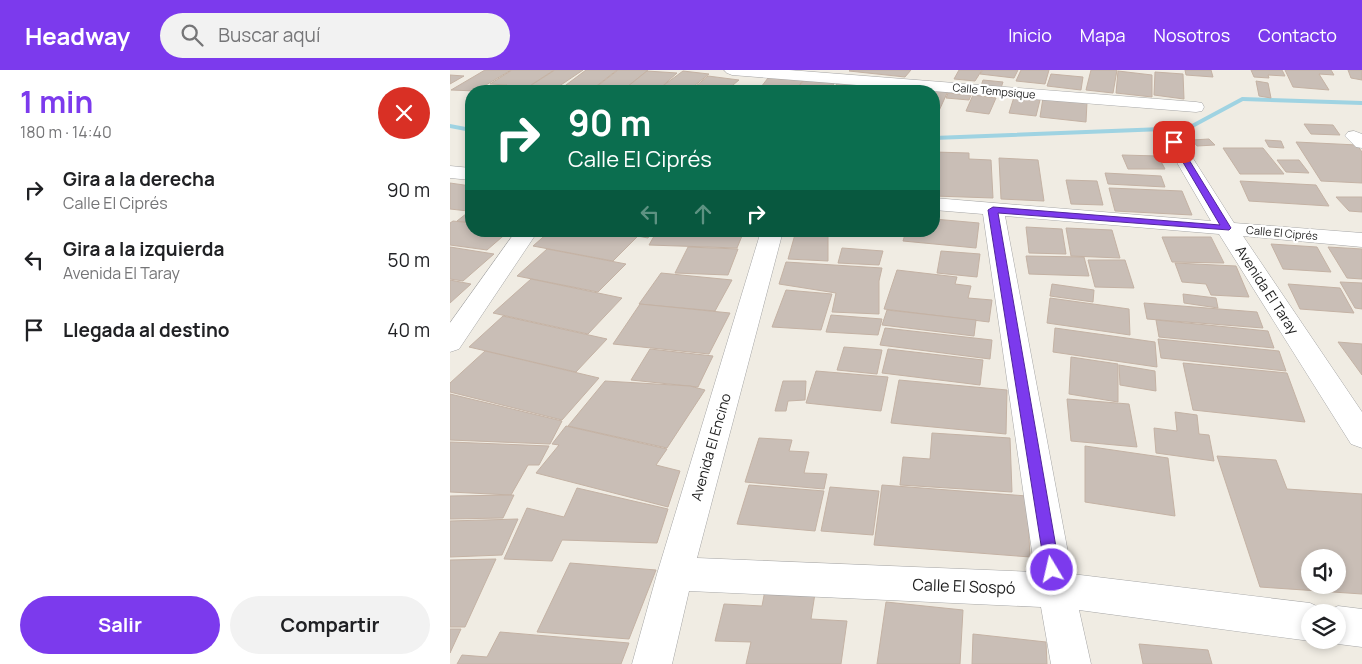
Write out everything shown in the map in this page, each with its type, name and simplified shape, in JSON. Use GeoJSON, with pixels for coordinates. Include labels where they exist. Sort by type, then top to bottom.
{"type":"FeatureCollection","features":[{"type":"Feature","properties":{"kind":"street","name":"Calle Tempsique"},"geometry":{"type":"LineString","coordinates":[[732,70],[929,85]]}},
{"type":"Feature","properties":{"kind":"street"},"geometry":{"type":"LineString","coordinates":[[745,85],[759,71]]}},
{"type":"Feature","properties":{"kind":"street","name":"Calle Tempsique"},"geometry":{"type":"LineString","coordinates":[[940,86],[1196,107]]}},
{"type":"Feature","properties":{"kind":"street","name":"Avenida El Taray"},"geometry":{"type":"LineString","coordinates":[[1174,142],[1226,228],[1362,436]]}},
{"type":"Feature","properties":{"kind":"street"},"geometry":{"type":"LineString","coordinates":[[450,172],[465,173]]}},
{"type":"Feature","properties":{"kind":"street","name":"Calle El Ciprés"},"geometry":{"type":"LineString","coordinates":[[940,205],[1362,240]]}},
{"type":"Feature","properties":{"kind":"street"},"geometry":{"type":"LineString","coordinates":[[993,210],[1056,590],[1071,664]]}},
{"type":"Feature","properties":{"kind":"street"},"geometry":{"type":"LineString","coordinates":[[450,343],[523,237]]}},
{"type":"Feature","properties":{"kind":"street","name":"Avenida El Encino"},"geometry":{"type":"LineString","coordinates":[[652,664],[675,574],[770,237]]}},
{"type":"Feature","properties":{"kind":"street","name":"Calle El Sospó"},"geometry":{"type":"LineString","coordinates":[[675,574],[1056,590],[1301,621]]}},
{"type":"Feature","properties":{"kind":"street"},"geometry":{"type":"LineString","coordinates":[[1346,626],[1362,628]]}},
{"type":"Feature","properties":{"kind":"building"},"geometry":{"type":"Polygon","coordinates":[[[485,70],[511,70],[486,85],[465,85],[465,91],[451,90],[485,70]]]}},
{"type":"Feature","properties":{"kind":"building"},"geometry":{"type":"Polygon","coordinates":[[[512,70],[554,70],[531,85],[490,84],[512,70]]]}},
{"type":"Feature","properties":{"kind":"building"},"geometry":{"type":"Polygon","coordinates":[[[555,70],[583,70],[561,85],[531,85],[555,70]]]}},
{"type":"Feature","properties":{"kind":"building"},"geometry":{"type":"Polygon","coordinates":[[[586,70],[617,70],[598,85],[566,85],[586,70]]]}},
{"type":"Feature","properties":{"kind":"building"},"geometry":{"type":"Polygon","coordinates":[[[618,70],[648,70],[629,85],[599,85],[618,70]]]}},
{"type":"Feature","properties":{"kind":"building"},"geometry":{"type":"Polygon","coordinates":[[[850,70],[911,70],[905,77],[850,70]]]}},
{"type":"Feature","properties":{"kind":"building"},"geometry":{"type":"Polygon","coordinates":[[[959,70],[982,70],[975,81],[954,79],[959,70]]]}},
{"type":"Feature","properties":{"kind":"building"},"geometry":{"type":"Polygon","coordinates":[[[983,70],[1018,70],[1014,78],[980,74],[983,70]]]}},
{"type":"Feature","properties":{"kind":"building"},"geometry":{"type":"Polygon","coordinates":[[[1021,70],[1049,70],[1045,84],[1016,81],[1021,70]]]}},
{"type":"Feature","properties":{"kind":"building"},"geometry":{"type":"Polygon","coordinates":[[[1091,70],[1117,70],[1113,93],[1086,90],[1091,70]]]}},
{"type":"Feature","properties":{"kind":"building"},"geometry":{"type":"Polygon","coordinates":[[[1185,70],[1211,70],[1213,77],[1186,75],[1185,70]]]}},
{"type":"Feature","properties":{"kind":"building"},"geometry":{"type":"Polygon","coordinates":[[[1251,70],[1282,70],[1285,76],[1268,75],[1269,78],[1254,77],[1251,70]]]}},
{"type":"Feature","properties":{"kind":"building"},"geometry":{"type":"Polygon","coordinates":[[[1285,70],[1331,70],[1334,75],[1319,74],[1329,90],[1293,87],[1285,70]]]}},
{"type":"Feature","properties":{"kind":"building"},"geometry":{"type":"Polygon","coordinates":[[[1348,70],[1362,70],[1362,80],[1351,78],[1348,70]]]}},
{"type":"Feature","properties":{"kind":"building"},"geometry":{"type":"Polygon","coordinates":[[[647,71],[677,73],[664,85],[630,85],[647,71]]]}},
{"type":"Feature","properties":{"kind":"building"},"geometry":{"type":"Polygon","coordinates":[[[683,71],[709,74],[695,85],[664,85],[683,71]]]}},
{"type":"Feature","properties":{"kind":"building"},"geometry":{"type":"Polygon","coordinates":[[[1118,71],[1152,75],[1152,97],[1116,93],[1118,71]]]}},
{"type":"Feature","properties":{"kind":"building"},"geometry":{"type":"Polygon","coordinates":[[[1155,72],[1183,74],[1184,99],[1154,95],[1155,72]]]}},
{"type":"Feature","properties":{"kind":"building"},"geometry":{"type":"Polygon","coordinates":[[[1051,74],[1083,77],[1081,90],[1047,86],[1051,74]]]}},
{"type":"Feature","properties":{"kind":"building"},"geometry":{"type":"Polygon","coordinates":[[[450,75],[464,76],[450,84],[450,75]]]}},
{"type":"Feature","properties":{"kind":"building"},"geometry":{"type":"Polygon","coordinates":[[[708,76],[739,80],[733,85],[697,85],[708,76]]]}},
{"type":"Feature","properties":{"kind":"building"},"geometry":{"type":"Polygon","coordinates":[[[768,78],[803,80],[800,85],[763,85],[768,78]]]}},
{"type":"Feature","properties":{"kind":"building"},"geometry":{"type":"Polygon","coordinates":[[[804,80],[835,82],[833,85],[800,85],[804,80]]]}},
{"type":"Feature","properties":{"kind":"building"},"geometry":{"type":"Polygon","coordinates":[[[983,80],[1003,82],[1001,88],[981,86],[983,80]]]}},
{"type":"Feature","properties":{"kind":"building"},"geometry":{"type":"Polygon","coordinates":[[[1256,81],[1268,83],[1271,98],[1259,96],[1256,81]]]}},
{"type":"Feature","properties":{"kind":"building"},"geometry":{"type":"Polygon","coordinates":[[[838,82],[866,83],[865,85],[836,85],[838,82]]]}},
{"type":"Feature","properties":{"kind":"building"},"geometry":{"type":"Polygon","coordinates":[[[940,90],[948,91],[940,109],[940,90]]]}},
{"type":"Feature","properties":{"kind":"building"},"geometry":{"type":"Polygon","coordinates":[[[948,93],[971,95],[969,100],[946,98],[948,93]]]}},
{"type":"Feature","properties":{"kind":"building"},"geometry":{"type":"Polygon","coordinates":[[[973,95],[996,98],[989,114],[966,111],[973,95]]]}},
{"type":"Feature","properties":{"kind":"building"},"geometry":{"type":"Polygon","coordinates":[[[1014,97],[1040,100],[1036,116],[1009,113],[1014,97]]]}},
{"type":"Feature","properties":{"kind":"building"},"geometry":{"type":"Polygon","coordinates":[[[1043,98],[1087,102],[1086,122],[1040,117],[1043,98]]]}},
{"type":"Feature","properties":{"kind":"building"},"geometry":{"type":"Polygon","coordinates":[[[1304,124],[1333,125],[1340,135],[1311,134],[1304,124]]]}},
{"type":"Feature","properties":{"kind":"building"},"geometry":{"type":"Polygon","coordinates":[[[1209,139],[1215,145],[1197,146],[1192,140],[1209,139]]]}},
{"type":"Feature","properties":{"kind":"building"},"geometry":{"type":"Polygon","coordinates":[[[1265,140],[1281,141],[1284,148],[1269,147],[1265,140]]]}},
{"type":"Feature","properties":{"kind":"building"},"geometry":{"type":"Polygon","coordinates":[[[1296,142],[1357,145],[1362,152],[1362,183],[1321,181],[1296,142]]]}},
{"type":"Feature","properties":{"kind":"building"},"geometry":{"type":"Polygon","coordinates":[[[1223,148],[1263,148],[1284,174],[1240,174],[1223,148]]]}},
{"type":"Feature","properties":{"kind":"building"},"geometry":{"type":"Polygon","coordinates":[[[940,152],[969,153],[969,159],[991,160],[993,198],[940,196],[940,152]]]}},
{"type":"Feature","properties":{"kind":"building"},"geometry":{"type":"Polygon","coordinates":[[[1122,155],[1158,156],[1165,169],[1128,169],[1122,155]]]}},
{"type":"Feature","properties":{"kind":"building"},"geometry":{"type":"Polygon","coordinates":[[[999,158],[1038,160],[1044,201],[1001,199],[999,158]]]}},
{"type":"Feature","properties":{"kind":"building"},"geometry":{"type":"Polygon","coordinates":[[[1277,160],[1299,160],[1309,173],[1286,172],[1277,160]]]}},
{"type":"Feature","properties":{"kind":"building"},"geometry":{"type":"Polygon","coordinates":[[[1105,173],[1161,176],[1165,187],[1108,184],[1105,173]]]}},
{"type":"Feature","properties":{"kind":"building"},"geometry":{"type":"Polygon","coordinates":[[[1066,180],[1097,181],[1103,205],[1071,204],[1066,180]]]}},
{"type":"Feature","properties":{"kind":"building"},"geometry":{"type":"Polygon","coordinates":[[[1240,181],[1316,185],[1329,206],[1249,201],[1240,181]]]}},
{"type":"Feature","properties":{"kind":"building"},"geometry":{"type":"Polygon","coordinates":[[[450,183],[465,185],[465,211],[450,209],[450,183]]]}},
{"type":"Feature","properties":{"kind":"building"},"geometry":{"type":"Polygon","coordinates":[[[1109,188],[1182,191],[1192,215],[1115,211],[1109,188]]]}},
{"type":"Feature","properties":{"kind":"building"},"geometry":{"type":"Polygon","coordinates":[[[1336,197],[1362,197],[1362,212],[1349,211],[1336,197]]]}},
{"type":"Feature","properties":{"kind":"building"},"geometry":{"type":"Polygon","coordinates":[[[465,215],[465,222],[457,221],[465,215]]]}},
{"type":"Feature","properties":{"kind":"building"},"geometry":{"type":"Polygon","coordinates":[[[940,220],[979,223],[976,248],[903,241],[904,237],[940,237],[940,220]]]}},
{"type":"Feature","properties":{"kind":"building"},"geometry":{"type":"Polygon","coordinates":[[[453,221],[465,222],[465,237],[502,237],[487,250],[450,245],[450,223],[453,221]]]}},
{"type":"Feature","properties":{"kind":"building"},"geometry":{"type":"Polygon","coordinates":[[[1026,227],[1062,229],[1066,254],[1029,253],[1026,227]]]}},
{"type":"Feature","properties":{"kind":"building"},"geometry":{"type":"Polygon","coordinates":[[[1066,228],[1112,230],[1120,258],[1071,256],[1066,228]]]}},
{"type":"Feature","properties":{"kind":"building"},"geometry":{"type":"Polygon","coordinates":[[[543,237],[637,237],[613,261],[533,246],[543,237]]]}},
{"type":"Feature","properties":{"kind":"building"},"geometry":{"type":"Polygon","coordinates":[[[654,237],[742,237],[737,248],[649,245],[654,237]]]}},
{"type":"Feature","properties":{"kind":"building"},"geometry":{"type":"Polygon","coordinates":[[[794,237],[828,237],[828,261],[788,259],[794,237]]]}},
{"type":"Feature","properties":{"kind":"building"},"geometry":{"type":"Polygon","coordinates":[[[1162,237],[1211,237],[1224,263],[1172,262],[1162,237]]]}},
{"type":"Feature","properties":{"kind":"building"},"geometry":{"type":"Polygon","coordinates":[[[1271,244],[1317,247],[1331,272],[1283,269],[1271,244]]]}},
{"type":"Feature","properties":{"kind":"building"},"geometry":{"type":"Polygon","coordinates":[[[450,247],[494,254],[463,281],[450,279],[450,247]]]}},
{"type":"Feature","properties":{"kind":"building"},"geometry":{"type":"Polygon","coordinates":[[[688,247],[738,249],[728,275],[675,273],[688,247]]]}},
{"type":"Feature","properties":{"kind":"building"},"geometry":{"type":"Polygon","coordinates":[[[1328,247],[1362,249],[1362,279],[1347,278],[1328,247]]]}},
{"type":"Feature","properties":{"kind":"building"},"geometry":{"type":"Polygon","coordinates":[[[842,248],[883,251],[879,265],[838,263],[842,248]]]}},
{"type":"Feature","properties":{"kind":"building"},"geometry":{"type":"Polygon","coordinates":[[[547,249],[626,264],[598,292],[517,276],[547,249]]]}},
{"type":"Feature","properties":{"kind":"building"},"geometry":{"type":"Polygon","coordinates":[[[941,251],[980,254],[977,277],[937,273],[941,251]]]}},
{"type":"Feature","properties":{"kind":"building"},"geometry":{"type":"Polygon","coordinates":[[[1026,256],[1084,257],[1089,276],[1029,274],[1026,256]]]}},
{"type":"Feature","properties":{"kind":"building"},"geometry":{"type":"Polygon","coordinates":[[[1088,260],[1125,260],[1134,288],[1095,287],[1088,260]]]}},
{"type":"Feature","properties":{"kind":"building"},"geometry":{"type":"Polygon","coordinates":[[[786,262],[882,268],[879,281],[879,314],[832,312],[836,293],[779,284],[786,262]]]}},
{"type":"Feature","properties":{"kind":"building"},"geometry":{"type":"Polygon","coordinates":[[[1175,263],[1236,266],[1249,297],[1211,295],[1206,284],[1182,282],[1175,263]]]}},
{"type":"Feature","properties":{"kind":"building"},"geometry":{"type":"Polygon","coordinates":[[[897,270],[957,277],[955,284],[971,286],[968,298],[992,300],[989,322],[884,309],[897,270]]]}},
{"type":"Feature","properties":{"kind":"building"},"geometry":{"type":"Polygon","coordinates":[[[661,273],[732,280],[715,311],[639,304],[661,273]]]}},
{"type":"Feature","properties":{"kind":"building"},"geometry":{"type":"Polygon","coordinates":[[[531,279],[622,298],[588,334],[493,313],[531,279]]]}},
{"type":"Feature","properties":{"kind":"building"},"geometry":{"type":"Polygon","coordinates":[[[450,280],[471,284],[450,303],[450,280]]]}},
{"type":"Feature","properties":{"kind":"building"},"geometry":{"type":"Polygon","coordinates":[[[1340,282],[1362,283],[1362,309],[1355,308],[1340,282]]]}},
{"type":"Feature","properties":{"kind":"building"},"geometry":{"type":"Polygon","coordinates":[[[1052,284],[1094,290],[1093,302],[1050,296],[1052,284]]]}},
{"type":"Feature","properties":{"kind":"building"},"geometry":{"type":"Polygon","coordinates":[[[1288,284],[1340,288],[1354,313],[1300,309],[1288,284]]]}},
{"type":"Feature","properties":{"kind":"building"},"geometry":{"type":"Polygon","coordinates":[[[786,290],[832,294],[821,330],[772,327],[786,290]]]}},
{"type":"Feature","properties":{"kind":"building"},"geometry":{"type":"Polygon","coordinates":[[[1183,294],[1216,298],[1218,308],[1184,303],[1183,294]]]}},
{"type":"Feature","properties":{"kind":"building"},"geometry":{"type":"Polygon","coordinates":[[[1050,298],[1129,309],[1130,335],[1047,323],[1050,298]]]}},
{"type":"Feature","properties":{"kind":"building"},"geometry":{"type":"Polygon","coordinates":[[[1144,303],[1257,312],[1263,328],[1147,319],[1144,303]]]}},
{"type":"Feature","properties":{"kind":"building"},"geometry":{"type":"Polygon","coordinates":[[[640,304],[730,313],[709,354],[613,344],[640,304]]]}},
{"type":"Feature","properties":{"kind":"building"},"geometry":{"type":"Polygon","coordinates":[[[887,310],[976,320],[974,336],[882,325],[887,310]]]}},
{"type":"Feature","properties":{"kind":"building"},"geometry":{"type":"Polygon","coordinates":[[[831,315],[882,319],[878,335],[826,332],[831,315]]]}},
{"type":"Feature","properties":{"kind":"building"},"geometry":{"type":"Polygon","coordinates":[[[503,316],[607,339],[576,372],[469,347],[503,316]]]}},
{"type":"Feature","properties":{"kind":"building"},"geometry":{"type":"Polygon","coordinates":[[[1156,320],[1268,331],[1274,348],[1159,337],[1156,320]]]}},
{"type":"Feature","properties":{"kind":"building"},"geometry":{"type":"Polygon","coordinates":[[[885,328],[992,340],[990,359],[880,345],[885,328]]]}},
{"type":"Feature","properties":{"kind":"building"},"geometry":{"type":"Polygon","coordinates":[[[1055,328],[1155,342],[1157,367],[1053,352],[1055,328]]]}},
{"type":"Feature","properties":{"kind":"building"},"geometry":{"type":"Polygon","coordinates":[[[1158,339],[1279,351],[1286,371],[1161,358],[1158,339]]]}},
{"type":"Feature","properties":{"kind":"building"},"geometry":{"type":"Polygon","coordinates":[[[1338,342],[1362,344],[1362,375],[1338,342]]]}},
{"type":"Feature","properties":{"kind":"building"},"geometry":{"type":"Polygon","coordinates":[[[844,347],[882,350],[877,374],[837,370],[844,347]]]}},
{"type":"Feature","properties":{"kind":"building"},"geometry":{"type":"Polygon","coordinates":[[[650,349],[713,356],[698,387],[631,380],[650,349]]]}},
{"type":"Feature","properties":{"kind":"building"},"geometry":{"type":"Polygon","coordinates":[[[888,349],[983,360],[980,385],[882,373],[888,349]]]}},
{"type":"Feature","properties":{"kind":"building"},"geometry":{"type":"Polygon","coordinates":[[[485,351],[599,378],[562,420],[450,392],[450,383],[485,351]]]}},
{"type":"Feature","properties":{"kind":"building"},"geometry":{"type":"Polygon","coordinates":[[[1071,357],[1118,364],[1118,402],[1069,394],[1071,357]]]}},
{"type":"Feature","properties":{"kind":"building"},"geometry":{"type":"Polygon","coordinates":[[[1183,363],[1287,373],[1305,422],[1193,410],[1183,363]]]}},
{"type":"Feature","properties":{"kind":"building"},"geometry":{"type":"Polygon","coordinates":[[[1119,365],[1155,371],[1156,391],[1120,385],[1119,365]]]}},
{"type":"Feature","properties":{"kind":"building"},"geometry":{"type":"Polygon","coordinates":[[[816,371],[888,377],[881,411],[806,403],[816,371]]]}},
{"type":"Feature","properties":{"kind":"building"},"geometry":{"type":"Polygon","coordinates":[[[899,380],[1007,390],[1006,434],[891,423],[899,380]]]}},
{"type":"Feature","properties":{"kind":"building"},"geometry":{"type":"Polygon","coordinates":[[[605,381],[690,386],[705,390],[667,448],[568,426],[605,381]]]}},
{"type":"Feature","properties":{"kind":"building"},"geometry":{"type":"Polygon","coordinates":[[[783,381],[806,381],[805,400],[788,401],[786,411],[775,411],[783,381]]]}},
{"type":"Feature","properties":{"kind":"building"},"geometry":{"type":"Polygon","coordinates":[[[450,394],[562,421],[550,444],[450,440],[450,394]]]}},
{"type":"Feature","properties":{"kind":"building"},"geometry":{"type":"Polygon","coordinates":[[[1067,399],[1129,404],[1137,447],[1071,441],[1067,399]]]}},
{"type":"Feature","properties":{"kind":"building"},"geometry":{"type":"Polygon","coordinates":[[[1175,412],[1197,415],[1199,434],[1209,435],[1214,461],[1156,453],[1154,428],[1177,431],[1175,412]]]}},
{"type":"Feature","properties":{"kind":"building"},"geometry":{"type":"Polygon","coordinates":[[[566,426],[667,449],[656,465],[680,471],[668,507],[536,473],[559,445],[552,444],[566,426]]]}},
{"type":"Feature","properties":{"kind":"building"},"geometry":{"type":"Polygon","coordinates":[[[932,433],[1010,438],[1012,492],[900,485],[903,457],[930,459],[932,433]]]}},
{"type":"Feature","properties":{"kind":"building"},"geometry":{"type":"Polygon","coordinates":[[[759,438],[792,440],[789,451],[809,452],[804,473],[827,474],[824,489],[745,482],[759,438]]]}},
{"type":"Feature","properties":{"kind":"building"},"geometry":{"type":"Polygon","coordinates":[[[450,442],[549,446],[539,465],[528,465],[511,495],[450,492],[450,442]]]}},
{"type":"Feature","properties":{"kind":"building"},"geometry":{"type":"Polygon","coordinates":[[[1085,446],[1168,458],[1175,516],[1085,502],[1085,446]]]}},
{"type":"Feature","properties":{"kind":"building"},"geometry":{"type":"Polygon","coordinates":[[[1217,456],[1276,460],[1287,489],[1362,494],[1362,594],[1346,593],[1346,549],[1301,549],[1301,590],[1260,587],[1217,456]]]}},
{"type":"Feature","properties":{"kind":"building"},"geometry":{"type":"Polygon","coordinates":[[[749,485],[824,491],[815,531],[737,524],[749,485]]]}},
{"type":"Feature","properties":{"kind":"building"},"geometry":{"type":"Polygon","coordinates":[[[882,485],[1027,496],[1030,557],[874,545],[882,485]]]}},
{"type":"Feature","properties":{"kind":"building"},"geometry":{"type":"Polygon","coordinates":[[[830,487],[879,491],[873,535],[821,531],[830,487]]]}},
{"type":"Feature","properties":{"kind":"building"},"geometry":{"type":"Polygon","coordinates":[[[577,488],[668,509],[657,543],[562,540],[552,561],[504,559],[527,508],[564,517],[577,488]]]}},
{"type":"Feature","properties":{"kind":"building"},"geometry":{"type":"Polygon","coordinates":[[[514,495],[503,518],[450,519],[450,496],[514,495]]]}},
{"type":"Feature","properties":{"kind":"building"},"geometry":{"type":"Polygon","coordinates":[[[518,519],[502,555],[450,557],[450,521],[518,519]]]}},
{"type":"Feature","properties":{"kind":"building"},"geometry":{"type":"Polygon","coordinates":[[[496,559],[465,627],[450,627],[450,560],[496,559]]]}},
{"type":"Feature","properties":{"kind":"building"},"geometry":{"type":"Polygon","coordinates":[[[570,563],[656,570],[629,639],[537,632],[570,563]]]}},
{"type":"Feature","properties":{"kind":"building"},"geometry":{"type":"Polygon","coordinates":[[[766,585],[816,587],[811,619],[847,621],[841,664],[746,664],[751,642],[715,641],[724,604],[762,606],[766,585]]]}},
{"type":"Feature","properties":{"kind":"building"},"geometry":{"type":"Polygon","coordinates":[[[886,602],[963,610],[960,664],[877,664],[886,602]]]}},
{"type":"Feature","properties":{"kind":"building"},"geometry":{"type":"Polygon","coordinates":[[[450,629],[461,629],[450,653],[450,629]]]}},
{"type":"Feature","properties":{"kind":"building"},"geometry":{"type":"Polygon","coordinates":[[[500,632],[629,643],[621,664],[457,664],[462,655],[487,657],[500,632]]]}},
{"type":"Feature","properties":{"kind":"building"},"geometry":{"type":"Polygon","coordinates":[[[973,634],[1046,642],[1047,664],[972,664],[973,634]]]}},
{"type":"Feature","properties":{"kind":"building"},"geometry":{"type":"Polygon","coordinates":[[[1139,644],[1208,650],[1212,664],[1143,664],[1139,644]]]}},
{"type":"Feature","properties":{"kind":"waterway"},"geometry":{"type":"LineString","coordinates":[[940,138],[1189,128],[1242,99],[1362,103]]}},
{"type":"Feature","properties":{"kind":"waterway"},"geometry":{"type":"LineString","coordinates":[[450,126],[465,129]]}},
{"type":"Feature","properties":{"kind":"route"},"geometry":{"type":"LineString","coordinates":[[1052,570],[993,210],[1226,228],[1174,142]]}}]}
